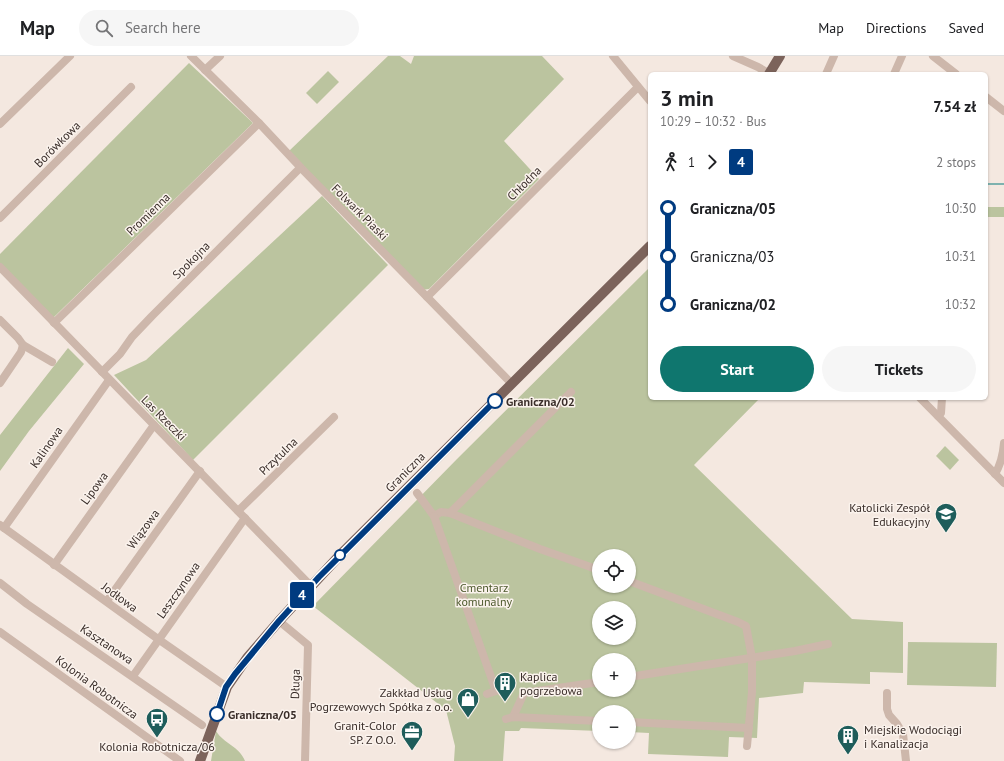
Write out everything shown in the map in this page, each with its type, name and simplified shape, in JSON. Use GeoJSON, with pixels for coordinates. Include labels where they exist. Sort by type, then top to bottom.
{"type":"FeatureCollection","features":[{"type":"Feature","properties":{"kind":"main road"},"geometry":{"type":"LineString","coordinates":[[770,72],[780,56]]}},
{"type":"Feature","properties":{"kind":"main road","name":"Graniczna"},"geometry":{"type":"LineString","coordinates":[[200,761],[226,687],[247,658],[279,621],[310,586],[648,248]]}},
{"type":"Feature","properties":{"kind":"main road","name":"Graniczna"},"geometry":{"type":"LineString","coordinates":[[207,761],[209,738]]}},
{"type":"Feature","properties":{"kind":"street"},"geometry":{"type":"LineString","coordinates":[[0,124],[70,56]]}},
{"type":"Feature","properties":{"kind":"street","name":"Folwark Piaski"},"geometry":{"type":"LineString","coordinates":[[191,56],[260,123],[300,168],[512,384]]}},
{"type":"Feature","properties":{"kind":"street"},"geometry":{"type":"LineString","coordinates":[[205,70],[220,56]]}},
{"type":"Feature","properties":{"kind":"street"},"geometry":{"type":"LineString","coordinates":[[613,56],[648,99]]}},
{"type":"Feature","properties":{"kind":"street"},"geometry":{"type":"LineString","coordinates":[[733,56],[758,66],[766,72]]}},
{"type":"Feature","properties":{"kind":"street"},"geometry":{"type":"LineString","coordinates":[[827,72],[834,56]]}},
{"type":"Feature","properties":{"kind":"street"},"geometry":{"type":"LineString","coordinates":[[895,72],[902,56]]}},
{"type":"Feature","properties":{"kind":"street"},"geometry":{"type":"LineString","coordinates":[[933,56],[953,72]]}},
{"type":"Feature","properties":{"kind":"street","name":"Borówkowa"},"geometry":{"type":"LineString","coordinates":[[0,218],[131,87]]}},
{"type":"Feature","properties":{"kind":"street","name":"Chłodna"},"geometry":{"type":"LineString","coordinates":[[427,297],[638,87]]}},
{"type":"Feature","properties":{"kind":"street"},"geometry":{"type":"LineString","coordinates":[[988,99],[1004,111]]}},
{"type":"Feature","properties":{"kind":"street","name":"Promienna"},"geometry":{"type":"LineString","coordinates":[[54,323],[260,123]]}},
{"type":"Feature","properties":{"kind":"street","name":"Spokojna"},"geometry":{"type":"LineString","coordinates":[[102,372],[120,354],[132,337],[152,316],[300,168]]}},
{"type":"Feature","properties":{"kind":"street","name":"Las Rzeczki"},"geometry":{"type":"LineString","coordinates":[[0,267],[109,380],[200,471],[310,586]]}},
{"type":"Feature","properties":{"kind":"street"},"geometry":{"type":"LineString","coordinates":[[0,320],[23,344],[52,362]]}},
{"type":"Feature","properties":{"kind":"street"},"geometry":{"type":"LineString","coordinates":[[0,383],[21,352],[23,344]]}},
{"type":"Feature","properties":{"kind":"street","name":"Kalinowa"},"geometry":{"type":"LineString","coordinates":[[2,527],[109,380]]}},
{"type":"Feature","properties":{"kind":"street"},"geometry":{"type":"LineString","coordinates":[[450,513],[571,392]]}},
{"type":"Feature","properties":{"kind":"street"},"geometry":{"type":"LineString","coordinates":[[922,400],[1004,483]]}},
{"type":"Feature","properties":{"kind":"street"},"geometry":{"type":"LineString","coordinates":[[938,416],[941,412],[942,400]]}},
{"type":"Feature","properties":{"kind":"street","name":"Przytulna"},"geometry":{"type":"LineString","coordinates":[[238,511],[334,417]]}},
{"type":"Feature","properties":{"kind":"street","name":"Lipowa"},"geometry":{"type":"LineString","coordinates":[[54,564],[154,425]]}},
{"type":"Feature","properties":{"kind":"street"},"geometry":{"type":"LineString","coordinates":[[995,474],[1000,467],[1004,453],[1004,443]]}},
{"type":"Feature","properties":{"kind":"street","name":"Wiązowa"},"geometry":{"type":"LineString","coordinates":[[107,601],[200,471]]}},
{"type":"Feature","properties":{"kind":"street"},"geometry":{"type":"LineString","coordinates":[[417,493],[434,516],[496,691],[487,694]]}},
{"type":"Feature","properties":{"kind":"street"},"geometry":{"type":"LineString","coordinates":[[434,516],[441,512],[450,513],[540,549],[592,568]]}},
{"type":"Feature","properties":{"kind":"street","name":"Leszczynowa"},"geometry":{"type":"LineString","coordinates":[[133,676],[244,518]]}},
{"type":"Feature","properties":{"kind":"street","name":"Jodłowa"},"geometry":{"type":"LineString","coordinates":[[2,527],[107,601],[158,640],[226,687]]}},
{"type":"Feature","properties":{"kind":"street","name":"Kasztanowa"},"geometry":{"type":"LineString","coordinates":[[0,583],[27,604],[202,725]]}},
{"type":"Feature","properties":{"kind":"street"},"geometry":{"type":"LineString","coordinates":[[636,584],[746,626],[752,658],[752,692],[747,746]]}},
{"type":"Feature","properties":{"kind":"street","name":"Długa"},"geometry":{"type":"LineString","coordinates":[[279,621],[308,646],[305,761]]}},
{"type":"Feature","properties":{"kind":"street","name":"Kolonia Robotnicza"},"geometry":{"type":"LineString","coordinates":[[0,632],[180,761]]}},
{"type":"Feature","properties":{"kind":"street"},"geometry":{"type":"LineString","coordinates":[[636,676],[752,658],[828,644]]}},
{"type":"Feature","properties":{"kind":"street"},"geometry":{"type":"LineString","coordinates":[[592,683],[524,693],[510,718],[592,721]]}},
{"type":"Feature","properties":{"kind":"street"},"geometry":{"type":"LineString","coordinates":[[887,693],[887,709],[889,715],[903,734],[906,761]]}},
{"type":"Feature","properties":{"kind":"street"},"geometry":{"type":"LineString","coordinates":[[636,722],[749,728]]}},
{"type":"Feature","properties":{"kind":"green space"},"geometry":{"type":"Polygon","coordinates":[[[388,56],[400,56],[411,64],[414,56],[542,56],[564,79],[504,141],[539,179],[429,289],[422,290],[289,151],[388,56]]]}},
{"type":"Feature","properties":{"kind":"green space"},"geometry":{"type":"Polygon","coordinates":[[[189,63],[253,123],[52,319],[0,264],[0,254],[189,63]]]}},
{"type":"Feature","properties":{"kind":"green space"},"geometry":{"type":"Polygon","coordinates":[[[328,71],[339,82],[317,104],[306,93],[328,71]]]}},
{"type":"Feature","properties":{"kind":"green space"},"geometry":{"type":"Polygon","coordinates":[[[322,196],[388,265],[193,460],[114,375],[146,360],[322,196]]]}},
{"type":"Feature","properties":{"kind":"green space"},"geometry":{"type":"Polygon","coordinates":[[[988,207],[1004,207],[1004,217],[988,217],[988,207]]]}},
{"type":"Feature","properties":{"kind":"green space","name":"Cmentarz komunalny"},"geometry":{"type":"Polygon","coordinates":[[[648,269],[648,400],[758,400],[694,465],[852,619],[903,622],[903,673],[870,672],[870,684],[804,682],[803,693],[759,698],[757,738],[729,737],[728,757],[648,754],[649,733],[636,732],[636,705],[592,705],[592,731],[521,728],[519,731],[505,731],[503,761],[454,761],[455,746],[446,710],[313,606],[457,459],[648,269]]]}},
{"type":"Feature","properties":{"kind":"green space"},"geometry":{"type":"Polygon","coordinates":[[[68,348],[84,364],[29,431],[0,471],[0,435],[68,348]]]}},
{"type":"Feature","properties":{"kind":"green space"},"geometry":{"type":"Polygon","coordinates":[[[945,446],[959,460],[950,470],[936,456],[945,446]]]}},
{"type":"Feature","properties":{"kind":"green space"},"geometry":{"type":"Polygon","coordinates":[[[908,642],[997,643],[996,687],[907,685],[908,642]]]}},
{"type":"Feature","properties":{"kind":"green space"},"geometry":{"type":"Polygon","coordinates":[[[216,731],[239,752],[245,761],[211,761],[216,731]]]}},
{"type":"Feature","properties":{"kind":"waterway"},"geometry":{"type":"LineString","coordinates":[[988,184],[1004,184]]}},
{"type":"Feature","properties":{"kind":"bus line","name":"4"},"geometry":{"type":"LineString","coordinates":[[217,714],[226,687],[235,674],[247,658],[310,586],[495,401]]}},
{"type":"Feature","properties":{"kind":"place","name":"Graniczna/02"},"geometry":{"type":"Point","coordinates":[495,401]}},
{"type":"Feature","properties":{"kind":"place","name":"Katolicki Zespół Edukacyjny"},"geometry":{"type":"Point","coordinates":[946,534]}},
{"type":"Feature","properties":{"kind":"place","name":"Kaplica pogrzebowa"},"geometry":{"type":"Point","coordinates":[505,702]}},
{"type":"Feature","properties":{"kind":"place","name":"Graniczna/05"},"geometry":{"type":"Point","coordinates":[217,714]}},
{"type":"Feature","properties":{"kind":"place","name":"Zakkład Usług Pogrzewowych Spółka z o.o."},"geometry":{"type":"Point","coordinates":[468,718]}},
{"type":"Feature","properties":{"kind":"place","name":"Kolonia Robotnicza/06"},"geometry":{"type":"Point","coordinates":[157,738]}},
{"type":"Feature","properties":{"kind":"place","name":"Granit-Color SP. Z O.O."},"geometry":{"type":"Point","coordinates":[412,752]}},
{"type":"Feature","properties":{"kind":"place","name":"Miejskie Wodociągi i Kanalizacja"},"geometry":{"type":"Point","coordinates":[848,756]}}]}
